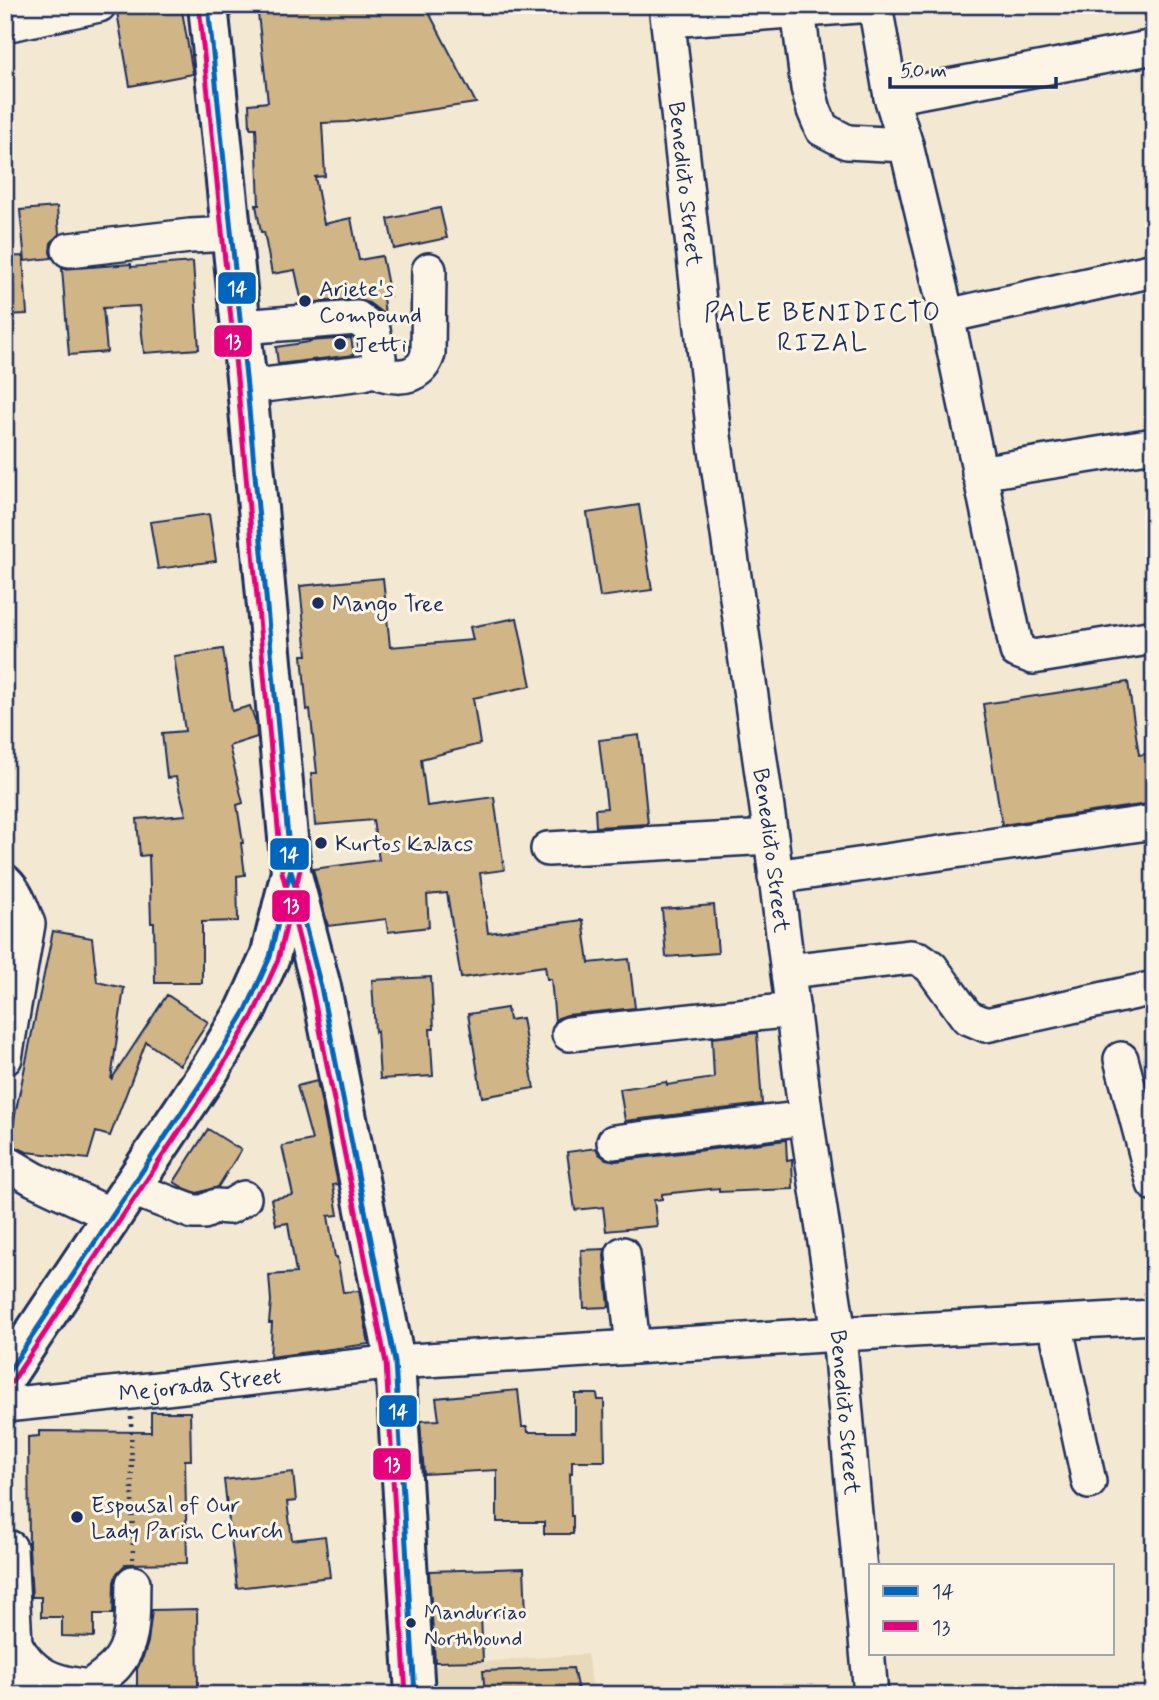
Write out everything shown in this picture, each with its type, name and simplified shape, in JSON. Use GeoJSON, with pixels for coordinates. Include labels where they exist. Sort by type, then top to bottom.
{"type":"FeatureCollection","features":[{"type":"Feature","properties":{"kind":"main road"},"geometry":{"type":"LineString","coordinates":[[208,5],[242,327],[291,871],[321,987],[396,1362],[415,1695]]}},
{"type":"Feature","properties":{"kind":"main road"},"geometry":{"type":"LineString","coordinates":[[5,1377],[211,1068],[246,1010],[270,957],[291,871]]}},
{"type":"Feature","properties":{"kind":"street"},"geometry":{"type":"LineString","coordinates":[[5,25],[99,5]]}},
{"type":"Feature","properties":{"kind":"street"},"geometry":{"type":"LineString","coordinates":[[668,13],[873,5],[891,97],[906,145],[947,316],[1017,651],[1033,657],[1154,637]]}},
{"type":"Feature","properties":{"kind":"street"},"geometry":{"type":"LineString","coordinates":[[798,10],[808,88],[822,129],[847,142],[906,145]]}},
{"type":"Feature","properties":{"kind":"street","name":"Benedicto Street"},"geometry":{"type":"LineString","coordinates":[[668,13],[714,436],[771,837],[806,1118],[839,1334],[871,1695]]}},
{"type":"Feature","properties":{"kind":"street"},"geometry":{"type":"LineString","coordinates":[[891,97],[1154,47]]}},
{"type":"Feature","properties":{"kind":"street"},"geometry":{"type":"LineString","coordinates":[[69,250],[190,236],[232,234]]}},
{"type":"Feature","properties":{"kind":"street"},"geometry":{"type":"LineString","coordinates":[[375,369],[382,375],[396,377],[416,372],[423,365],[428,354],[429,270]]}},
{"type":"Feature","properties":{"kind":"street"},"geometry":{"type":"LineString","coordinates":[[947,316],[1154,270]]}},
{"type":"Feature","properties":{"kind":"street"},"geometry":{"type":"LineString","coordinates":[[242,327],[357,318],[373,330],[379,357],[375,369]]}},
{"type":"Feature","properties":{"kind":"street"},"geometry":{"type":"LineString","coordinates":[[247,387],[363,373],[375,369]]}},
{"type":"Feature","properties":{"kind":"street"},"geometry":{"type":"LineString","coordinates":[[979,472],[1154,445]]}},
{"type":"Feature","properties":{"kind":"street"},"geometry":{"type":"LineString","coordinates":[[777,886],[989,855],[1154,822]]}},
{"type":"Feature","properties":{"kind":"street"},"geometry":{"type":"LineString","coordinates":[[548,849],[771,837]]}},
{"type":"Feature","properties":{"kind":"street"},"geometry":{"type":"LineString","coordinates":[[989,855],[1154,840]]}},
{"type":"Feature","properties":{"kind":"street"},"geometry":{"type":"LineString","coordinates":[[5,881],[21,904],[28,924],[5,1058]]}},
{"type":"Feature","properties":{"kind":"street"},"geometry":{"type":"LineString","coordinates":[[788,971],[911,957],[919,959],[931,967],[967,1017],[986,1025],[1154,988]]}},
{"type":"Feature","properties":{"kind":"street"},"geometry":{"type":"LineString","coordinates":[[569,1034],[793,1010]]}},
{"type":"Feature","properties":{"kind":"street"},"geometry":{"type":"LineString","coordinates":[[1121,1059],[1154,1184]]}},
{"type":"Feature","properties":{"kind":"street"},"geometry":{"type":"LineString","coordinates":[[614,1142],[806,1118]]}},
{"type":"Feature","properties":{"kind":"street"},"geometry":{"type":"LineString","coordinates":[[5,1162],[34,1179],[121,1202],[204,1212],[216,1206],[229,1207],[244,1198]]}},
{"type":"Feature","properties":{"kind":"street"},"geometry":{"type":"LineString","coordinates":[[622,1254],[633,1347]]}},
{"type":"Feature","properties":{"kind":"street","name":"Mejorada Street"},"geometry":{"type":"LineString","coordinates":[[5,1405],[396,1362],[1154,1317]]}},
{"type":"Feature","properties":{"kind":"street"},"geometry":{"type":"LineString","coordinates":[[1055,1323],[1089,1482]]}},
{"type":"Feature","properties":{"kind":"street"},"geometry":{"type":"LineString","coordinates":[[5,1547],[10,1548],[15,1644],[14,1695]]}},
{"type":"Feature","properties":{"kind":"street"},"geometry":{"type":"LineString","coordinates":[[15,1644],[24,1659],[37,1671],[58,1682],[90,1691],[115,1667],[132,1634],[133,1583]]}},
{"type":"Feature","properties":{"kind":"path"},"geometry":{"type":"LineString","coordinates":[[131,1392],[133,1583]]}},
{"type":"Feature","properties":{"kind":"shaded area"},"geometry":{"type":"Polygon","coordinates":[[[587,1654],[594,1695],[432,1695],[429,1666],[587,1654]]]}},
{"type":"Feature","properties":{"kind":"building"},"geometry":{"type":"Polygon","coordinates":[[[131,5],[181,5],[193,74],[130,86],[117,12],[118,8],[131,5]]]}},
{"type":"Feature","properties":{"kind":"building"},"geometry":{"type":"Polygon","coordinates":[[[257,5],[425,5],[476,103],[347,122],[322,123],[325,176],[315,177],[324,224],[351,218],[359,260],[382,256],[390,296],[383,297],[385,315],[369,303],[356,299],[302,303],[295,270],[272,274],[256,205],[259,205],[256,128],[250,128],[249,104],[268,102],[257,5]]]}},
{"type":"Feature","properties":{"kind":"building"},"geometry":{"type":"Polygon","coordinates":[[[57,207],[59,234],[51,243],[52,258],[25,261],[20,210],[57,207]]]}},
{"type":"Feature","properties":{"kind":"building"},"geometry":{"type":"Polygon","coordinates":[[[440,208],[447,238],[394,249],[388,219],[440,208]]]}},
{"type":"Feature","properties":{"kind":"building"},"geometry":{"type":"Polygon","coordinates":[[[23,256],[27,314],[5,315],[5,257],[23,256]]]}},
{"type":"Feature","properties":{"kind":"building"},"geometry":{"type":"Polygon","coordinates":[[[193,262],[199,349],[144,353],[139,306],[103,308],[107,352],[69,355],[62,269],[193,262]]]}},
{"type":"Feature","properties":{"kind":"building"},"geometry":{"type":"Polygon","coordinates":[[[351,338],[354,355],[278,364],[276,347],[351,338]]]}},
{"type":"Feature","properties":{"kind":"building"},"geometry":{"type":"Polygon","coordinates":[[[639,505],[652,590],[600,597],[587,513],[639,505]]]}},
{"type":"Feature","properties":{"kind":"building"},"geometry":{"type":"Polygon","coordinates":[[[209,514],[216,561],[158,569],[150,522],[209,514]]]}},
{"type":"Feature","properties":{"kind":"building"},"geometry":{"type":"Polygon","coordinates":[[[383,578],[390,647],[473,640],[470,627],[517,618],[531,686],[473,698],[480,744],[421,759],[427,806],[494,797],[504,870],[480,873],[488,933],[583,920],[589,963],[629,959],[635,1008],[567,1015],[555,1021],[551,979],[547,979],[545,966],[461,978],[447,893],[427,895],[429,927],[388,932],[386,919],[328,926],[313,869],[379,860],[373,820],[315,825],[311,773],[317,773],[302,655],[307,655],[300,586],[383,578]]]}},
{"type":"Feature","properties":{"kind":"building"},"geometry":{"type":"Polygon","coordinates":[[[223,649],[232,711],[250,706],[256,723],[257,737],[229,746],[243,803],[237,805],[245,875],[237,876],[238,921],[202,922],[202,983],[155,983],[149,855],[140,856],[137,819],[186,815],[176,777],[167,778],[162,733],[185,731],[174,656],[223,649]]]}},
{"type":"Feature","properties":{"kind":"building"},"geometry":{"type":"Polygon","coordinates":[[[1128,682],[1139,755],[1154,753],[1154,803],[1002,825],[983,704],[1128,682]]]}},
{"type":"Feature","properties":{"kind":"building"},"geometry":{"type":"Polygon","coordinates":[[[639,735],[648,824],[596,827],[595,809],[607,808],[599,740],[639,735]]]}},
{"type":"Feature","properties":{"kind":"building"},"geometry":{"type":"Polygon","coordinates":[[[714,905],[718,953],[666,957],[662,909],[714,905]]]}},
{"type":"Feature","properties":{"kind":"building"},"geometry":{"type":"Polygon","coordinates":[[[53,931],[92,938],[97,982],[124,988],[111,1080],[167,995],[208,1022],[180,1065],[146,1042],[110,1136],[96,1132],[88,1159],[27,1152],[9,1144],[53,931]]]}},
{"type":"Feature","properties":{"kind":"building"},"geometry":{"type":"Polygon","coordinates":[[[431,977],[433,1076],[380,1079],[372,980],[431,977]]]}},
{"type":"Feature","properties":{"kind":"building"},"geometry":{"type":"Polygon","coordinates":[[[507,1008],[509,1020],[522,1018],[534,1088],[482,1097],[468,1014],[507,1008]]]}},
{"type":"Feature","properties":{"kind":"building"},"geometry":{"type":"Polygon","coordinates":[[[757,1033],[762,1104],[625,1121],[620,1089],[714,1078],[712,1038],[757,1033]]]}},
{"type":"Feature","properties":{"kind":"building"},"geometry":{"type":"Polygon","coordinates":[[[317,1081],[338,1184],[333,1185],[338,1215],[328,1216],[335,1257],[343,1292],[359,1291],[369,1344],[270,1357],[272,1323],[269,1323],[269,1275],[296,1273],[288,1223],[276,1225],[271,1199],[293,1195],[282,1146],[312,1140],[297,1086],[317,1081]]]}},
{"type":"Feature","properties":{"kind":"building"},"geometry":{"type":"Polygon","coordinates":[[[208,1129],[241,1150],[218,1187],[197,1193],[174,1182],[208,1129]]]}},
{"type":"Feature","properties":{"kind":"building"},"geometry":{"type":"Polygon","coordinates":[[[786,1140],[787,1161],[792,1160],[793,1189],[719,1192],[719,1188],[662,1194],[662,1199],[654,1200],[657,1226],[606,1231],[603,1207],[575,1210],[567,1152],[596,1148],[606,1159],[616,1161],[786,1140]]]}},
{"type":"Feature","properties":{"kind":"building"},"geometry":{"type":"Polygon","coordinates":[[[605,1249],[609,1307],[584,1308],[581,1250],[605,1249]]]}},
{"type":"Feature","properties":{"kind":"building"},"geometry":{"type":"Polygon","coordinates":[[[518,1390],[522,1427],[527,1427],[528,1432],[575,1432],[575,1394],[597,1394],[598,1400],[604,1400],[605,1461],[572,1461],[570,1473],[573,1534],[544,1534],[544,1522],[497,1522],[497,1470],[424,1474],[420,1421],[439,1420],[436,1398],[518,1390]]]}},
{"type":"Feature","properties":{"kind":"building","name":"Espousal of Our Lady Parish Church"},"geometry":{"type":"Polygon","coordinates":[[[151,1412],[190,1412],[191,1460],[185,1460],[187,1563],[126,1564],[117,1573],[114,1582],[113,1614],[94,1614],[94,1637],[62,1636],[62,1617],[41,1617],[41,1597],[32,1597],[28,1437],[39,1436],[39,1431],[151,1432],[151,1412]]]}},
{"type":"Feature","properties":{"kind":"building"},"geometry":{"type":"Polygon","coordinates":[[[293,1472],[296,1501],[287,1502],[292,1540],[325,1536],[330,1577],[237,1588],[224,1480],[293,1472]]]}},
{"type":"Feature","properties":{"kind":"building"},"geometry":{"type":"Polygon","coordinates":[[[524,1568],[526,1614],[481,1615],[483,1661],[435,1662],[429,1571],[524,1568]]]}},
{"type":"Feature","properties":{"kind":"building"},"geometry":{"type":"Polygon","coordinates":[[[197,1609],[198,1687],[137,1688],[137,1669],[148,1642],[152,1610],[197,1609]]]}},
{"type":"Feature","properties":{"kind":"building"},"geometry":{"type":"Polygon","coordinates":[[[573,1668],[579,1695],[485,1695],[483,1671],[573,1668]]]}},
{"type":"Feature","properties":{"kind":"transit line","name":"14"},"geometry":{"type":"LineString","coordinates":[[208,5],[247,387],[291,871],[321,987],[395,1362],[415,1695]]}},
{"type":"Feature","properties":{"kind":"transit line","name":"13"},"geometry":{"type":"LineString","coordinates":[[199,6],[238,388],[282,872],[312,989],[386,1363],[406,1695]]}},
{"type":"Feature","properties":{"kind":"transit line","name":"14"},"geometry":{"type":"LineString","coordinates":[[5,1377],[211,1068],[246,1010],[270,957],[291,868]]}},
{"type":"Feature","properties":{"kind":"transit line","name":"13"},"geometry":{"type":"LineString","coordinates":[[12,1382],[218,1073],[253,1015],[278,960],[300,870]]}},
{"type":"Feature","properties":{"kind":"place","name":"Ariete's Compound"},"geometry":{"type":"Point","coordinates":[305,301]}},
{"type":"Feature","properties":{"kind":"place","name":"Jetti"},"geometry":{"type":"Point","coordinates":[340,344]}},
{"type":"Feature","properties":{"kind":"place","name":"Mango Tree"},"geometry":{"type":"Point","coordinates":[318,603]}},
{"type":"Feature","properties":{"kind":"place","name":"Kurtos Kalacs"},"geometry":{"type":"Point","coordinates":[321,843]}},
{"type":"Feature","properties":{"kind":"place","name":"Espousal of Our Lady Parish Church"},"geometry":{"type":"Point","coordinates":[77,1517]}},
{"type":"Feature","properties":{"kind":"place","name":"Mandurriao Northbound"},"geometry":{"type":"Point","coordinates":[411,1623]}},
{"type":"Feature","properties":{"kind":"district","name":"PALE BENIDICTO RIZAL"},"geometry":{"type":"Point","coordinates":[823,327]}}]}
